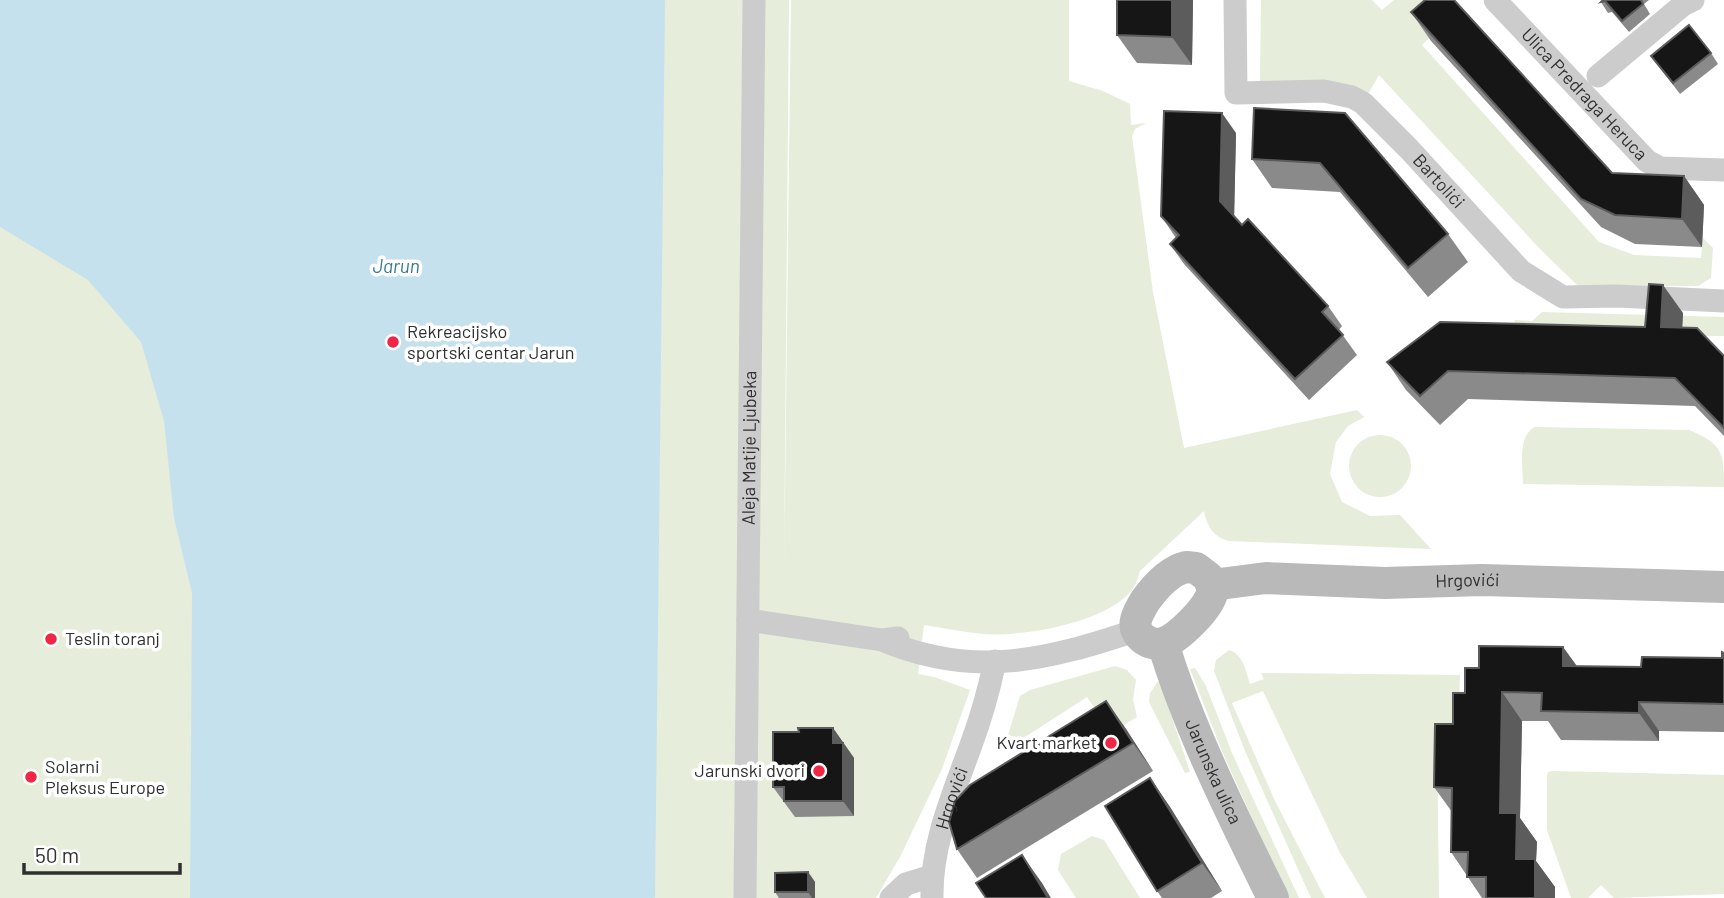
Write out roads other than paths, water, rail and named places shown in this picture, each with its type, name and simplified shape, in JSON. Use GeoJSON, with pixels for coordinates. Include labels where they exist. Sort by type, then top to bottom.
{"type":"FeatureCollection","features":[{"type":"Feature","properties":{"kind":"street","name":"Aleja Matije Ljubeka"},"geometry":{"type":"LineString","coordinates":[[745,898],[754,0]]}},
{"type":"Feature","properties":{"kind":"street","name":"Bartolići"},"geometry":{"type":"LineString","coordinates":[[1235,0],[1236,93],[1324,91],[1352,97],[1363,103],[1521,271],[1563,297],[1617,296],[1724,301]]}},
{"type":"Feature","properties":{"kind":"street","name":"Ulica Predraga Heruca"},"geometry":{"type":"LineString","coordinates":[[1495,0],[1647,162],[1660,168],[1724,170]]}},
{"type":"Feature","properties":{"kind":"street"},"geometry":{"type":"LineString","coordinates":[[1598,76],[1683,5],[1693,0]]}},
{"type":"Feature","properties":{"kind":"street"},"geometry":{"type":"LineString","coordinates":[[748,620],[882,640],[924,640],[966,649],[995,661],[1042,658],[1150,637],[1183,629],[1208,602],[1212,586],[1204,572],[1196,568],[1178,569],[1146,601],[1135,621],[1150,637]]}},
{"type":"Feature","properties":{"kind":"street","name":"Hrgovići"},"geometry":{"type":"LineString","coordinates":[[1212,586],[1266,578],[1385,583],[1482,580],[1724,587]]}},
{"type":"Feature","properties":{"kind":"street","name":"Jarunska ulica"},"geometry":{"type":"LineString","coordinates":[[1150,637],[1170,668],[1273,898]]}},
{"type":"Feature","properties":{"kind":"street","name":"Hrgovići"},"geometry":{"type":"LineString","coordinates":[[932,887],[939,838],[984,708],[995,661]]}},
{"type":"Feature","properties":{"kind":"street"},"geometry":{"type":"LineString","coordinates":[[891,898],[906,884],[932,887]]}},
{"type":"Feature","properties":{"kind":"water","name":"Jarun"},"geometry":{"type":"Polygon","coordinates":[[[0,0],[665,0],[655,898],[190,898],[192,593],[174,518],[164,421],[141,342],[88,280],[0,227],[0,0]]]}},
{"type":"Feature","properties":{"kind":"place","name":"Rekreacijsko sportski centar Jarun"},"geometry":{"type":"Point","coordinates":[393,342]}},
{"type":"Feature","properties":{"kind":"place","name":"Teslin toranj"},"geometry":{"type":"Point","coordinates":[51,639]}},
{"type":"Feature","properties":{"kind":"place","name":"Kvart market"},"geometry":{"type":"Point","coordinates":[1111,743]}},
{"type":"Feature","properties":{"kind":"place","name":"Jarunski dvori"},"geometry":{"type":"Point","coordinates":[819,771]}},
{"type":"Feature","properties":{"kind":"place","name":"Solarni Pleksus Europe"},"geometry":{"type":"Point","coordinates":[31,777]}}]}
